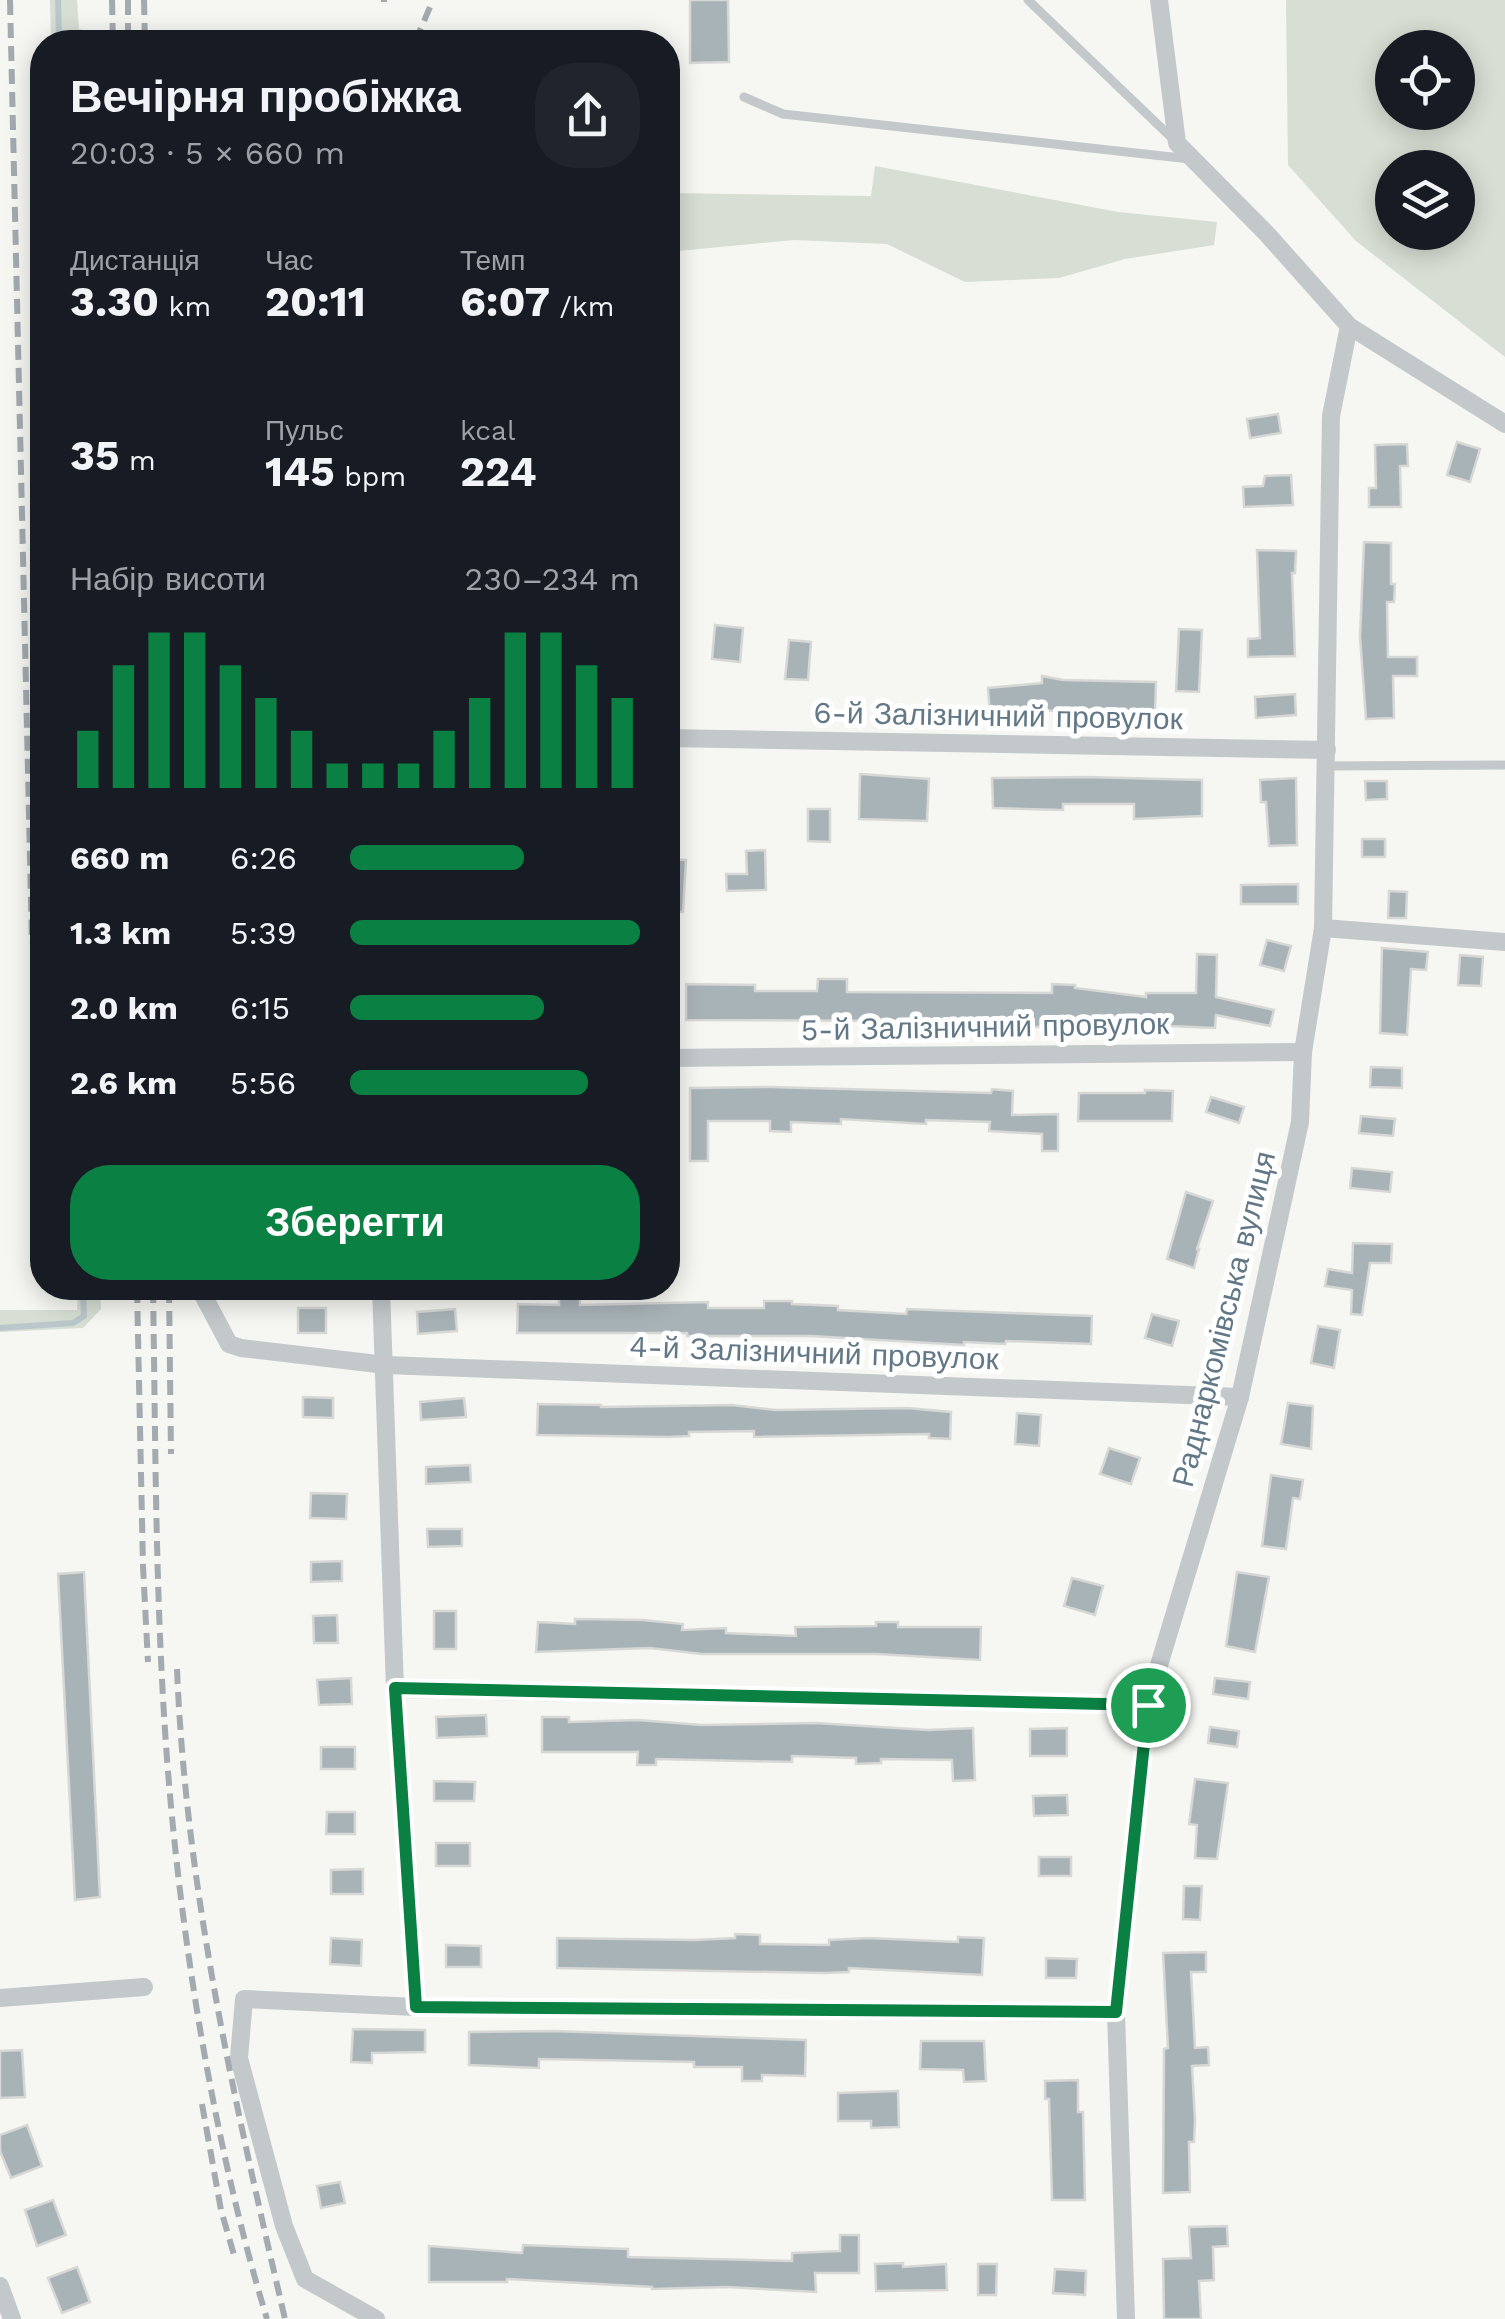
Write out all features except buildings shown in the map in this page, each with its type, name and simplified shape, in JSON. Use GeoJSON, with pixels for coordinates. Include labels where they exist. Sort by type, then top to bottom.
{"type":"FeatureCollection","features":[{"type":"Feature","properties":{"kind":"street"},"geometry":{"type":"LineString","coordinates":[[1160,0],[1177,143],[1267,234],[1349,326],[1505,424]]}},
{"type":"Feature","properties":{"kind":"street","name":"Раднаркомівська вулиця"},"geometry":{"type":"LineString","coordinates":[[1126,2319],[1116,2012],[1148,1705],[1240,1396],[1300,1122],[1303,1052],[1323,928],[1331,416],[1349,326]]}},
{"type":"Feature","properties":{"kind":"street","name":"6-й Залізничний провулок"},"geometry":{"type":"LineString","coordinates":[[680,738],[1327,758]]}},
{"type":"Feature","properties":{"kind":"street"},"geometry":{"type":"LineString","coordinates":[[1323,928],[1505,942]]}},
{"type":"Feature","properties":{"kind":"street","name":"5-й Залізничний провулок"},"geometry":{"type":"LineString","coordinates":[[680,1058],[1303,1052]]}},
{"type":"Feature","properties":{"kind":"street","name":"4-й Залізничний провулок"},"geometry":{"type":"LineString","coordinates":[[205,1300],[229,1344],[386,1365],[1240,1396]]}},
{"type":"Feature","properties":{"kind":"street"},"geometry":{"type":"LineString","coordinates":[[383,1300],[395,1688],[416,2007]]}},
{"type":"Feature","properties":{"kind":"street"},"geometry":{"type":"LineString","coordinates":[[395,1688],[1148,1705]]}},
{"type":"Feature","properties":{"kind":"street"},"geometry":{"type":"LineString","coordinates":[[0,1998],[144,1988]]}},
{"type":"Feature","properties":{"kind":"street"},"geometry":{"type":"LineString","coordinates":[[376,2319],[305,2279],[284,2226],[239,2058],[244,1999],[416,2007],[1116,2012]]}},
{"type":"Feature","properties":{"kind":"street"},"geometry":{"type":"LineString","coordinates":[[0,2286],[12,2319]]}},
{"type":"Feature","properties":{"kind":"lane"},"geometry":{"type":"LineString","coordinates":[[1028,0],[1177,143]]}},
{"type":"Feature","properties":{"kind":"lane"},"geometry":{"type":"LineString","coordinates":[[744,98],[783,114],[1191,160]]}},
{"type":"Feature","properties":{"kind":"lane"},"geometry":{"type":"LineString","coordinates":[[1327,758],[1505,764]]}},
{"type":"Feature","properties":{"kind":"shaded area"},"geometry":{"type":"Polygon","coordinates":[[[50,0],[77,0],[79,29],[83,30],[51,30],[50,0]]]}},
{"type":"Feature","properties":{"kind":"shaded area"},"geometry":{"type":"Polygon","coordinates":[[[1286,0],[1505,0],[1505,357],[1356,241],[1288,165],[1286,0]]]}},
{"type":"Feature","properties":{"kind":"shaded area"},"geometry":{"type":"Polygon","coordinates":[[[875,166],[1118,212],[1217,222],[1214,245],[1125,259],[1059,278],[965,282],[887,244],[794,240],[680,251],[680,193],[871,196],[875,166]]]}},
{"type":"Feature","properties":{"kind":"shaded area"},"geometry":{"type":"Polygon","coordinates":[[[77,1300],[101,1300],[101,1309],[83,1328],[0,1332],[0,1310],[77,1310],[77,1300]]]}},
{"type":"Feature","properties":{"kind":"waterway"},"geometry":{"type":"LineString","coordinates":[[58,0],[59,30]]}},
{"type":"Feature","properties":{"kind":"waterway"},"geometry":{"type":"LineString","coordinates":[[0,1328],[73,1323],[84,1316],[83,1300]]}},
{"type":"Feature","properties":{"kind":"railway"},"geometry":{"type":"LineString","coordinates":[[10,0],[30,857]]}},
{"type":"Feature","properties":{"kind":"railway"},"geometry":{"type":"LineString","coordinates":[[112,0],[113,30]]}},
{"type":"Feature","properties":{"kind":"railway"},"geometry":{"type":"LineString","coordinates":[[128,0],[128,30]]}},
{"type":"Feature","properties":{"kind":"railway"},"geometry":{"type":"LineString","coordinates":[[144,0],[145,30]]}},
{"type":"Feature","properties":{"kind":"railway"},"geometry":{"type":"LineString","coordinates":[[420,30],[433,0]]}},
{"type":"Feature","properties":{"kind":"railway"},"geometry":{"type":"LineString","coordinates":[[137,1300],[148,1662]]}},
{"type":"Feature","properties":{"kind":"railway"},"geometry":{"type":"LineString","coordinates":[[153,1300],[160,1625],[167,1760],[180,1888],[197,2013],[221,2138],[267,2319]]}},
{"type":"Feature","properties":{"kind":"railway"},"geometry":{"type":"LineString","coordinates":[[169,1300],[171,1454]]}},
{"type":"Feature","properties":{"kind":"railway"},"geometry":{"type":"LineString","coordinates":[[177,1669],[182,1752],[202,1916],[231,2077],[285,2319]]}},
{"type":"Feature","properties":{"kind":"railway"},"geometry":{"type":"LineString","coordinates":[[202,2104],[221,2210],[234,2255]]}},
{"type":"Feature","properties":{"kind":"route"},"geometry":{"type":"LineString","coordinates":[[395,1688],[1148,1705],[1116,2012],[416,2007],[395,1688]]}}]}
